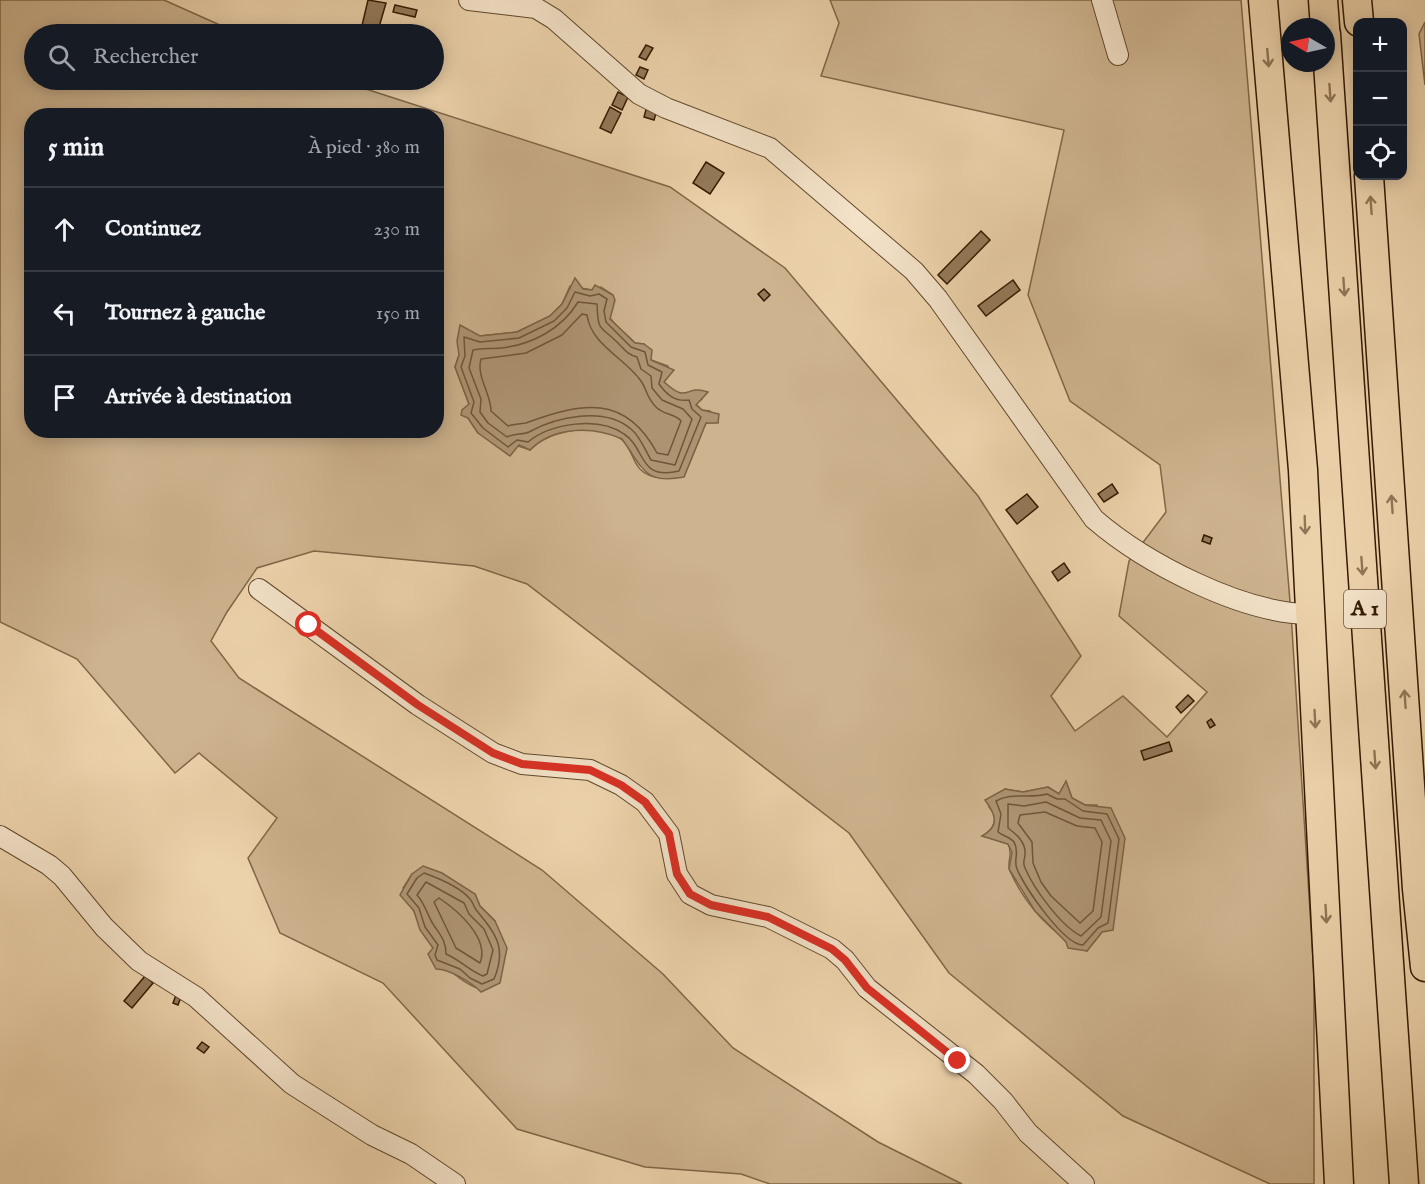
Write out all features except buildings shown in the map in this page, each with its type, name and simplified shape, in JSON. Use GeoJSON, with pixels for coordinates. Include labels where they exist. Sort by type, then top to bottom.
{"type":"FeatureCollection","features":[{"type":"Feature","properties":{"kind":"highway"},"geometry":{"type":"LineString","coordinates":[[1263,0],[1303,470],[1339,1184]]}},
{"type":"Feature","properties":{"kind":"highway"},"geometry":{"type":"LineString","coordinates":[[1282,0],[1322,474],[1358,1184]]}},
{"type":"Feature","properties":{"kind":"highway"},"geometry":{"type":"LineString","coordinates":[[1323,0],[1324,18]]}},
{"type":"Feature","properties":{"kind":"highway"},"geometry":{"type":"LineString","coordinates":[[1357,0],[1359,18]]}},
{"type":"Feature","properties":{"kind":"highway","name":"A 1"},"geometry":{"type":"LineString","coordinates":[[1329,72],[1404,1184]]}},
{"type":"Feature","properties":{"kind":"highway","name":"A 1"},"geometry":{"type":"LineString","coordinates":[[1369,180],[1417,889],[1425,967]]}},
{"type":"Feature","properties":{"kind":"street"},"geometry":{"type":"LineString","coordinates":[[469,0],[536,8],[554,19],[639,94],[666,108],[770,148],[914,271],[938,299],[1095,519],[1116,538],[1150,560],[1209,588],[1270,609],[1309,614]]}},
{"type":"Feature","properties":{"kind":"street"},"geometry":{"type":"LineString","coordinates":[[1102,0],[1118,55]]}},
{"type":"Feature","properties":{"kind":"street"},"geometry":{"type":"LineString","coordinates":[[259,589],[418,705],[493,753],[522,764],[590,770],[621,785],[645,802],[669,834],[677,874],[690,894],[711,905],[768,917],[832,949],[845,960],[867,988],[976,1074],[1028,1133],[1084,1184]]}},
{"type":"Feature","properties":{"kind":"street"},"geometry":{"type":"LineString","coordinates":[[0,836],[49,865],[104,927],[139,961],[196,997],[292,1084],[372,1135],[411,1154],[454,1184]]}},
{"type":"Feature","properties":{"kind":"shaded area"},"geometry":{"type":"Polygon","coordinates":[[[0,0],[164,0],[218,24],[24,24],[24,90],[369,90],[425,108],[24,108],[24,438],[444,438],[444,114],[670,187],[785,268],[978,496],[1081,656],[1051,696],[1075,731],[1123,696],[1167,737],[1207,692],[1119,616],[1129,561],[1166,512],[1160,465],[1070,401],[1028,295],[1064,130],[821,76],[839,23],[830,0],[1241,0],[1291,614],[1314,974],[1314,1184],[1270,1184],[1123,1116],[949,973],[849,833],[527,584],[474,566],[314,551],[257,568],[227,612],[211,641],[239,678],[542,870],[663,974],[733,1048],[878,1142],[962,1184],[770,1184],[741,1174],[645,1167],[517,1129],[383,983],[280,933],[248,858],[277,818],[199,753],[175,773],[77,659],[0,622],[0,0]],[[570,286],[562,304],[550,316],[517,332],[480,336],[459,355],[455,367],[469,404],[468,418],[478,433],[530,450],[549,437],[573,430],[586,429],[610,433],[624,441],[637,466],[644,473],[661,478],[684,476],[706,423],[718,422],[710,411],[702,410],[696,404],[702,399],[691,392],[682,394],[676,392],[664,382],[668,366],[651,360],[644,344],[635,343],[610,318],[613,295],[601,287],[592,290],[570,286]],[[1066,782],[1059,794],[1048,787],[1023,792],[1005,789],[989,807],[995,814],[994,824],[983,836],[1008,844],[1010,871],[1032,907],[1063,937],[1087,951],[1102,932],[1097,805],[1085,805],[1072,798],[1066,782]],[[412,874],[403,888],[431,945],[451,970],[477,988],[495,921],[480,906],[475,894],[412,874]]]}},
{"type":"Feature","properties":{"kind":"shaded area"},"geometry":{"type":"Polygon","coordinates":[[[1425,22],[1425,85],[1419,34],[1425,22]]]}},
{"type":"Feature","properties":{"kind":"water"},"geometry":{"type":"Polygon","coordinates":[[[575,278],[583,289],[592,290],[595,285],[613,295],[615,300],[610,319],[635,343],[644,344],[652,350],[651,360],[674,370],[664,382],[672,389],[683,393],[694,390],[708,392],[696,405],[702,410],[719,414],[718,423],[706,423],[684,477],[670,479],[652,476],[640,465],[622,439],[586,430],[550,436],[530,450],[519,445],[510,456],[478,433],[468,418],[461,415],[462,410],[469,404],[455,367],[459,355],[457,341],[460,325],[480,336],[517,332],[550,316],[562,304],[575,278]]]}},
{"type":"Feature","properties":{"kind":"water"},"geometry":{"type":"Polygon","coordinates":[[[1066,781],[1072,798],[1085,805],[1111,808],[1125,838],[1113,930],[1102,932],[1087,951],[1068,948],[1066,942],[1035,911],[1009,869],[1012,852],[1008,844],[982,836],[994,824],[994,815],[985,800],[1005,789],[1023,792],[1048,787],[1059,794],[1066,781]]]}},
{"type":"Feature","properties":{"kind":"water"},"geometry":{"type":"Polygon","coordinates":[[[423,866],[442,873],[475,894],[480,906],[495,921],[507,948],[500,983],[481,992],[460,977],[448,971],[436,969],[428,954],[433,948],[420,930],[414,911],[400,895],[412,874],[423,866]]]}},
{"type":"Feature","properties":{"kind":"route"},"geometry":{"type":"LineString","coordinates":[[309,625],[418,705],[493,753],[522,764],[590,770],[621,785],[645,802],[669,834],[677,874],[683,887],[690,894],[711,905],[752,912],[787,924],[832,949],[845,960],[867,988],[958,1061]]}}]}
